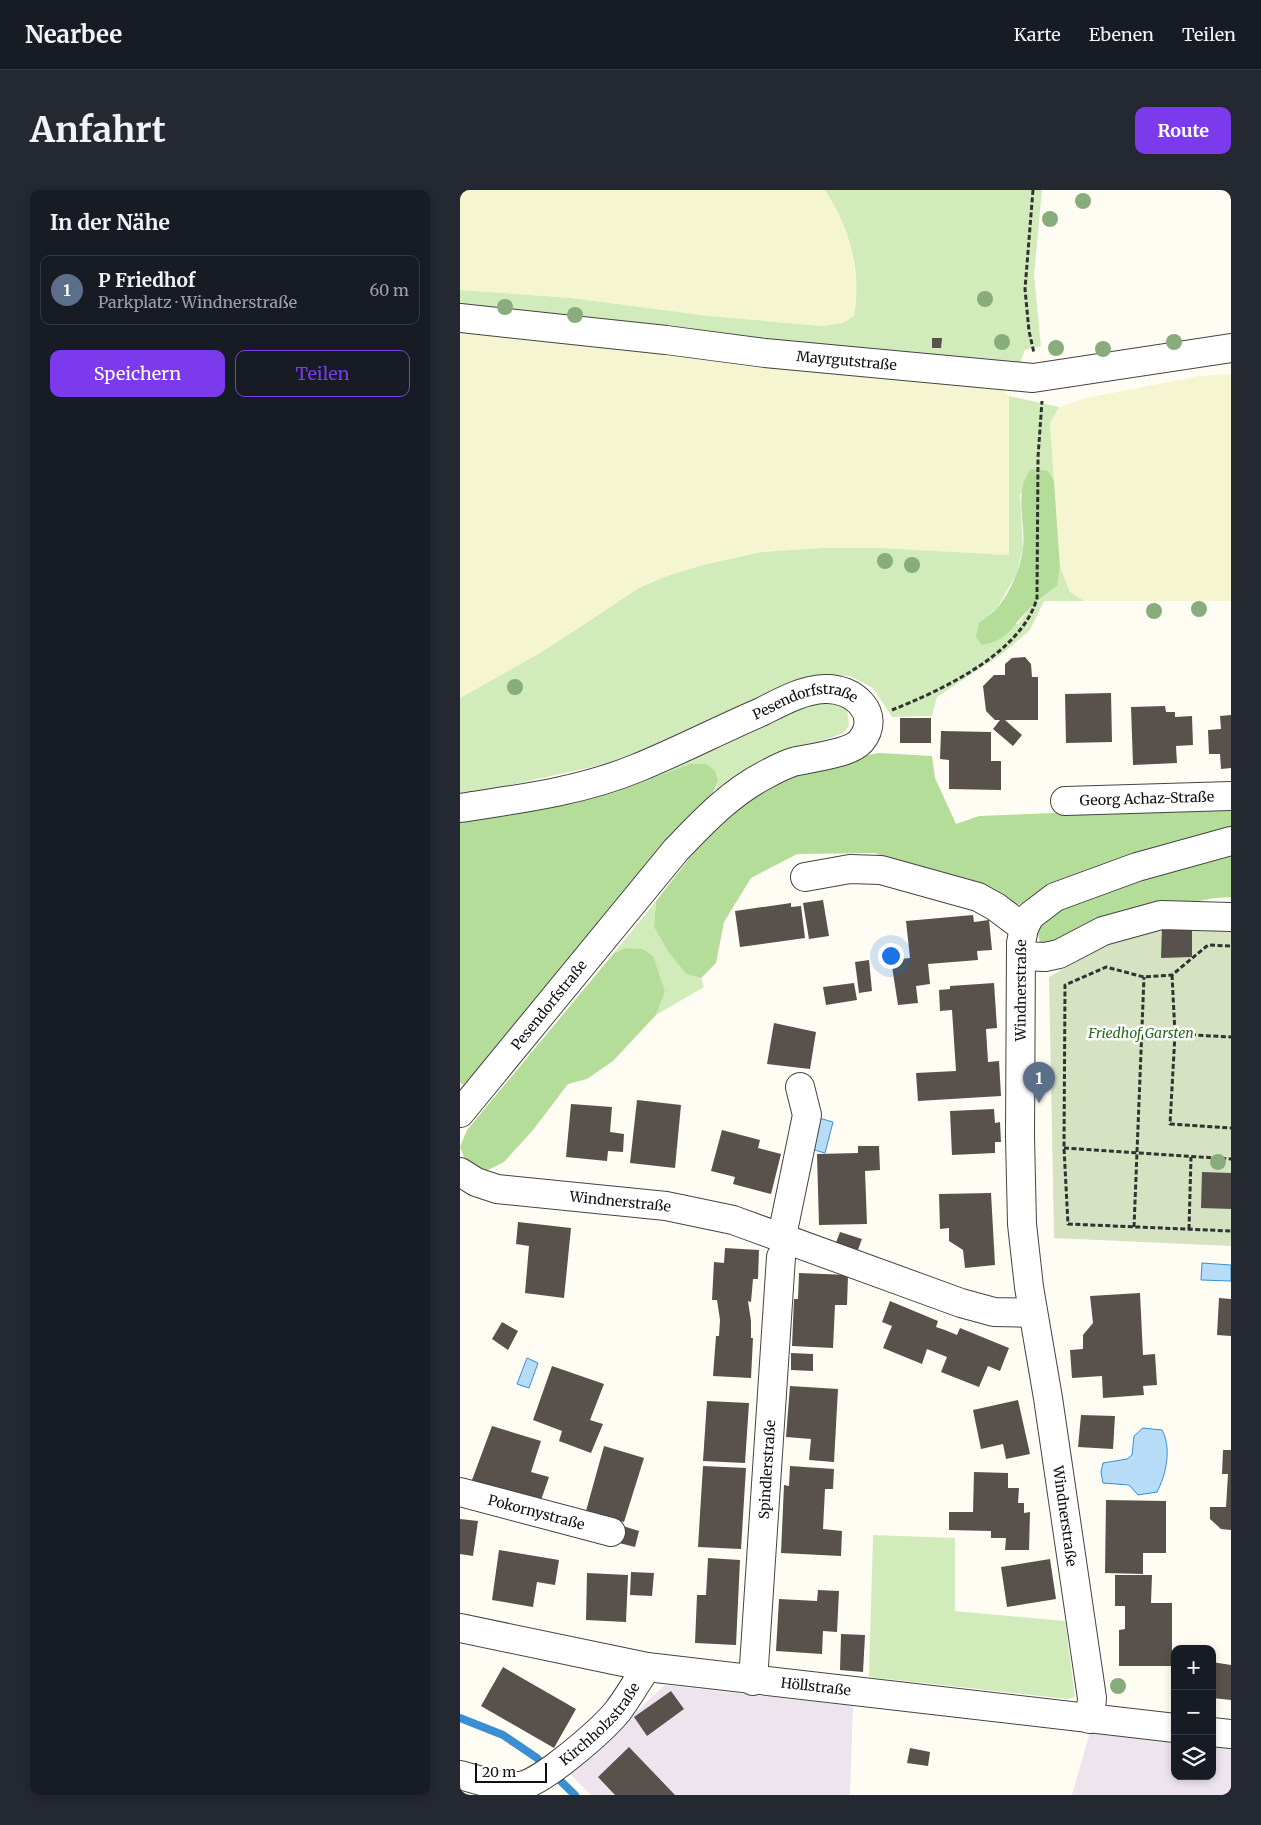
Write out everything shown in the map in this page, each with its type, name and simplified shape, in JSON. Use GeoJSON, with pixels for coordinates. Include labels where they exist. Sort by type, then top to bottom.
{"type":"FeatureCollection","features":[{"type":"Feature","properties":{"kind":"street","name":"Mayrgutstraße"},"geometry":{"type":"LineString","coordinates":[[460,318],[831,360],[935,367],[1033,378],[1231,348]]}},
{"type":"Feature","properties":{"kind":"street","name":"Pesendorfstraße"},"geometry":{"type":"LineString","coordinates":[[460,808],[562,790],[603,780],[636,769],[804,692],[824,688],[839,689],[854,695],[869,719],[867,733],[859,744],[844,750],[790,763],[764,775],[732,796],[706,818],[671,856],[460,1113]]}},
{"type":"Feature","properties":{"kind":"street","name":"Georg Achaz-Straße"},"geometry":{"type":"LineString","coordinates":[[1065,801],[1231,796]]}},
{"type":"Feature","properties":{"kind":"street","name":"Windnerstraße"},"geometry":{"type":"LineString","coordinates":[[1090,1720],[1092,1698],[1048,1398],[1033,1313],[1022,1214],[1020,956],[1024,928],[1037,908],[1077,887],[1137,867],[1231,841]]}},
{"type":"Feature","properties":{"kind":"street"},"geometry":{"type":"LineString","coordinates":[[805,876],[850,870],[889,872],[978,897],[996,907],[1024,928]]}},
{"type":"Feature","properties":{"kind":"street"},"geometry":{"type":"LineString","coordinates":[[1020,956],[1045,957],[1059,954],[1103,931],[1161,915],[1231,917]]}},
{"type":"Feature","properties":{"kind":"street"},"geometry":{"type":"LineString","coordinates":[[781,1247],[807,1115],[800,1087]]}},
{"type":"Feature","properties":{"kind":"street","name":"Windnerstraße"},"geometry":{"type":"LineString","coordinates":[[460,1172],[476,1182],[497,1189],[666,1206],[733,1220],[781,1247],[961,1303],[994,1312],[1033,1313]]}},
{"type":"Feature","properties":{"kind":"street","name":"Spindlerstraße"},"geometry":{"type":"LineString","coordinates":[[753,1681],[781,1247]]}},
{"type":"Feature","properties":{"kind":"street","name":"Pokornystraße"},"geometry":{"type":"LineString","coordinates":[[460,1492],[611,1532]]}},
{"type":"Feature","properties":{"kind":"street","name":"Höllstraße"},"geometry":{"type":"LineString","coordinates":[[460,1628],[647,1667],[1090,1720],[1171,1728]]}},
{"type":"Feature","properties":{"kind":"street","name":"Kirchholzstraße"},"geometry":{"type":"LineString","coordinates":[[460,1774],[499,1785],[520,1786],[535,1782],[562,1761],[617,1712],[647,1667]]}},
{"type":"Feature","properties":{"kind":"street"},"geometry":{"type":"LineString","coordinates":[[1216,1732],[1231,1734]]}},
{"type":"Feature","properties":{"kind":"path"},"geometry":{"type":"LineString","coordinates":[[869,719],[937,692],[1006,645],[1022,629],[1033,614],[1038,598],[1040,415],[1046,376],[1034,354],[1029,330],[1026,289],[1033,190]]}},
{"type":"Feature","properties":{"kind":"path"},"geometry":{"type":"LineString","coordinates":[[1230,946],[1208,945],[1172,975],[1144,977],[1106,967],[1065,985],[1064,1148],[1068,1224],[1231,1231]]}},
{"type":"Feature","properties":{"kind":"path"},"geometry":{"type":"LineString","coordinates":[[1172,975],[1175,1034],[1170,1124],[1231,1128]]}},
{"type":"Feature","properties":{"kind":"path"},"geometry":{"type":"LineString","coordinates":[[1134,1227],[1144,977]]}},
{"type":"Feature","properties":{"kind":"path"},"geometry":{"type":"LineString","coordinates":[[1175,1034],[1231,1037]]}},
{"type":"Feature","properties":{"kind":"path"},"geometry":{"type":"LineString","coordinates":[[1064,1148],[1231,1159]]}},
{"type":"Feature","properties":{"kind":"path"},"geometry":{"type":"LineString","coordinates":[[1189,1229],[1191,1157]]}},
{"type":"Feature","properties":{"kind":"shaded area"},"geometry":{"type":"Polygon","coordinates":[[[665,1685],[853,1706],[850,1795],[591,1795],[570,1774],[665,1685]]]}},
{"type":"Feature","properties":{"kind":"shaded area"},"geometry":{"type":"Polygon","coordinates":[[[1090,1732],[1171,1742],[1171,1780],[1216,1780],[1216,1746],[1231,1748],[1231,1795],[1072,1795],[1090,1732]]]}},
{"type":"Feature","properties":{"kind":"green space"},"geometry":{"type":"Polygon","coordinates":[[[460,190],[825,190],[838,209],[851,240],[858,295],[854,316],[843,323],[822,326],[709,316],[571,298],[460,290],[460,190]]]}},
{"type":"Feature","properties":{"kind":"green space"},"geometry":{"type":"Polygon","coordinates":[[[825,190],[1042,190],[1034,275],[1041,346],[1025,350],[1020,363],[1010,366],[460,312],[460,290],[571,298],[709,316],[822,326],[843,323],[854,316],[856,299],[855,266],[852,250],[841,219],[825,190]]]}},
{"type":"Feature","properties":{"kind":"green space"},"geometry":{"type":"Polygon","coordinates":[[[460,331],[1002,388],[1009,396],[1009,555],[881,548],[822,548],[762,552],[603,611],[540,653],[460,698],[460,331]]]}},
{"type":"Feature","properties":{"kind":"green space"},"geometry":{"type":"Polygon","coordinates":[[[1231,374],[1231,601],[1084,601],[1070,593],[1060,567],[1050,423],[1059,407],[1086,398],[1199,376],[1231,374]]]}},
{"type":"Feature","properties":{"kind":"green space"},"geometry":{"type":"Polygon","coordinates":[[[1009,396],[1059,407],[1050,423],[1054,481],[1047,471],[1020,494],[1023,548],[1016,575],[997,608],[979,623],[1018,624],[1029,609],[1057,586],[1060,567],[1070,592],[1084,601],[1044,601],[1030,630],[1002,654],[937,697],[932,716],[892,717],[873,688],[850,676],[821,675],[793,684],[662,744],[610,763],[460,796],[460,698],[540,653],[641,587],[670,575],[704,565],[762,552],[822,548],[881,548],[1009,555],[1009,396]]]}},
{"type":"Feature","properties":{"kind":"green space"},"geometry":{"type":"Polygon","coordinates":[[[1031,469],[1048,471],[1054,481],[1060,567],[1057,586],[1033,605],[1005,636],[999,640],[982,645],[976,637],[979,623],[1002,602],[1014,580],[1020,563],[1023,548],[1021,497],[1026,478],[1031,469]]]}},
{"type":"Feature","properties":{"kind":"green space"},"geometry":{"type":"Polygon","coordinates":[[[825,698],[847,708],[849,726],[844,733],[780,755],[750,769],[715,791],[718,781],[620,791],[572,804],[511,813],[809,702],[825,698]]]}},
{"type":"Feature","properties":{"kind":"green space"},"geometry":{"type":"Polygon","coordinates":[[[879,753],[932,756],[935,778],[956,824],[979,816],[1231,806],[1231,897],[1214,898],[1119,917],[1043,955],[1031,906],[1023,903],[1006,908],[875,853],[797,854],[751,878],[724,922],[716,963],[701,978],[686,974],[669,953],[654,927],[656,901],[713,828],[775,783],[851,758],[879,753]]]}},
{"type":"Feature","properties":{"kind":"green space"},"geometry":{"type":"Polygon","coordinates":[[[690,764],[706,764],[715,771],[718,781],[708,804],[463,1085],[460,1082],[460,822],[572,804],[620,791],[690,764]]]}},
{"type":"Feature","properties":{"kind":"green space"},"geometry":{"type":"Polygon","coordinates":[[[656,901],[654,927],[669,953],[686,974],[701,978],[704,987],[656,1015],[665,992],[626,948],[614,953],[656,901]]]}},
{"type":"Feature","properties":{"kind":"green space","name":"Friedhof Garsten"},"geometry":{"type":"Polygon","coordinates":[[[1161,924],[1231,927],[1231,1246],[1054,1238],[1049,977],[1106,945],[1161,924]]]}},
{"type":"Feature","properties":{"kind":"green space"},"geometry":{"type":"Polygon","coordinates":[[[626,948],[642,949],[653,956],[665,992],[656,1015],[613,1061],[587,1079],[568,1084],[533,1130],[504,1162],[484,1172],[466,1162],[460,1147],[467,1130],[614,953],[626,948]]]}},
{"type":"Feature","properties":{"kind":"green space"},"geometry":{"type":"Polygon","coordinates":[[[873,1535],[955,1538],[955,1611],[1065,1621],[1075,1697],[1067,1699],[869,1677],[873,1535]]]}},
{"type":"Feature","properties":{"kind":"water"},"geometry":{"type":"Polygon","coordinates":[[[819,1118],[833,1122],[825,1153],[811,1149],[819,1118]]]}},
{"type":"Feature","properties":{"kind":"water"},"geometry":{"type":"Polygon","coordinates":[[[1202,1263],[1231,1265],[1231,1281],[1201,1280],[1202,1263]]]}},
{"type":"Feature","properties":{"kind":"water"},"geometry":{"type":"Polygon","coordinates":[[[527,1358],[538,1363],[529,1388],[517,1384],[527,1358]]]}},
{"type":"Feature","properties":{"kind":"water"},"geometry":{"type":"Polygon","coordinates":[[[1143,1428],[1162,1430],[1167,1445],[1167,1461],[1157,1492],[1138,1495],[1129,1485],[1103,1483],[1101,1472],[1103,1463],[1127,1459],[1132,1455],[1134,1436],[1143,1428]]]}},
{"type":"Feature","properties":{"kind":"building"},"geometry":{"type":"Polygon","coordinates":[[[932,338],[942,338],[941,348],[932,348],[932,338]]]}},
{"type":"Feature","properties":{"kind":"building"},"geometry":{"type":"Polygon","coordinates":[[[1025,657],[1031,664],[1032,677],[1038,677],[1038,720],[1005,720],[1022,735],[1013,746],[993,729],[1000,720],[995,720],[986,711],[983,686],[994,675],[1005,675],[1005,664],[1012,658],[1025,657]]]}},
{"type":"Feature","properties":{"kind":"building"},"geometry":{"type":"Polygon","coordinates":[[[1111,693],[1112,742],[1066,743],[1065,694],[1111,693]]]}},
{"type":"Feature","properties":{"kind":"building"},"geometry":{"type":"Polygon","coordinates":[[[1165,706],[1166,712],[1175,712],[1175,717],[1192,716],[1193,745],[1176,746],[1177,763],[1133,765],[1131,707],[1165,706]]]}},
{"type":"Feature","properties":{"kind":"building"},"geometry":{"type":"Polygon","coordinates":[[[1231,715],[1231,768],[1221,769],[1220,754],[1209,754],[1208,730],[1221,729],[1220,716],[1231,715]]]}},
{"type":"Feature","properties":{"kind":"building"},"geometry":{"type":"Polygon","coordinates":[[[900,718],[931,718],[931,743],[900,743],[900,718]]]}},
{"type":"Feature","properties":{"kind":"building"},"geometry":{"type":"Polygon","coordinates":[[[941,731],[991,732],[991,761],[1001,761],[1001,790],[949,789],[949,760],[940,759],[941,731]]]}},
{"type":"Feature","properties":{"kind":"building"},"geometry":{"type":"Polygon","coordinates":[[[823,900],[829,936],[809,939],[803,903],[823,900]]]}},
{"type":"Feature","properties":{"kind":"building"},"geometry":{"type":"Polygon","coordinates":[[[791,903],[791,907],[801,906],[805,938],[740,947],[735,911],[791,903]]]}},
{"type":"Feature","properties":{"kind":"building"},"geometry":{"type":"Polygon","coordinates":[[[973,915],[974,922],[989,920],[992,950],[977,951],[978,960],[928,964],[930,984],[916,986],[918,1003],[898,1005],[891,960],[910,958],[906,921],[973,915]]]}},
{"type":"Feature","properties":{"kind":"building"},"geometry":{"type":"Polygon","coordinates":[[[1162,926],[1192,926],[1192,957],[1161,958],[1162,926]]]}},
{"type":"Feature","properties":{"kind":"building"},"geometry":{"type":"Polygon","coordinates":[[[869,960],[872,991],[859,993],[855,962],[869,960]]]}},
{"type":"Feature","properties":{"kind":"building"},"geometry":{"type":"Polygon","coordinates":[[[854,983],[857,1000],[826,1005],[823,987],[854,983]]]}},
{"type":"Feature","properties":{"kind":"building"},"geometry":{"type":"Polygon","coordinates":[[[994,983],[997,1028],[986,1029],[988,1062],[999,1061],[1001,1096],[918,1101],[916,1073],[956,1071],[952,1010],[940,1011],[939,990],[950,989],[950,986],[994,983]]]}},
{"type":"Feature","properties":{"kind":"building"},"geometry":{"type":"Polygon","coordinates":[[[774,1023],[816,1032],[810,1069],[767,1064],[774,1023]]]}},
{"type":"Feature","properties":{"kind":"building"},"geometry":{"type":"Polygon","coordinates":[[[637,1100],[681,1105],[675,1168],[630,1163],[637,1100]]]}},
{"type":"Feature","properties":{"kind":"building"},"geometry":{"type":"Polygon","coordinates":[[[571,1104],[612,1107],[610,1132],[624,1134],[623,1152],[608,1151],[607,1161],[566,1157],[571,1104]]]}},
{"type":"Feature","properties":{"kind":"building"},"geometry":{"type":"Polygon","coordinates":[[[994,1109],[995,1123],[1000,1122],[1001,1142],[995,1142],[995,1153],[952,1155],[950,1111],[994,1109]]]}},
{"type":"Feature","properties":{"kind":"building"},"geometry":{"type":"Polygon","coordinates":[[[722,1130],[760,1140],[758,1148],[781,1154],[771,1194],[733,1184],[735,1177],[711,1171],[722,1130]]]}},
{"type":"Feature","properties":{"kind":"building"},"geometry":{"type":"Polygon","coordinates":[[[858,1146],[879,1146],[880,1170],[865,1171],[867,1224],[819,1225],[817,1154],[858,1153],[858,1146]]]}},
{"type":"Feature","properties":{"kind":"building"},"geometry":{"type":"Polygon","coordinates":[[[1202,1172],[1231,1173],[1231,1209],[1201,1208],[1202,1172]]]}},
{"type":"Feature","properties":{"kind":"building"},"geometry":{"type":"Polygon","coordinates":[[[991,1193],[995,1265],[965,1268],[963,1250],[949,1241],[949,1228],[940,1229],[939,1194],[991,1193]]]}},
{"type":"Feature","properties":{"kind":"building"},"geometry":{"type":"Polygon","coordinates":[[[518,1222],[571,1228],[564,1298],[525,1293],[529,1246],[516,1244],[518,1222]]]}},
{"type":"Feature","properties":{"kind":"building"},"geometry":{"type":"Polygon","coordinates":[[[840,1232],[862,1239],[856,1255],[834,1248],[840,1232]]]}},
{"type":"Feature","properties":{"kind":"building"},"geometry":{"type":"Polygon","coordinates":[[[725,1248],[759,1250],[758,1279],[753,1279],[751,1302],[748,1301],[751,1338],[753,1338],[751,1378],[713,1376],[716,1336],[719,1336],[720,1320],[717,1300],[712,1300],[714,1262],[724,1263],[725,1248]]]}},
{"type":"Feature","properties":{"kind":"building"},"geometry":{"type":"Polygon","coordinates":[[[799,1273],[848,1275],[847,1305],[835,1305],[833,1348],[792,1346],[794,1299],[798,1299],[799,1273]]]}},
{"type":"Feature","properties":{"kind":"building"},"geometry":{"type":"Polygon","coordinates":[[[1140,1293],[1143,1355],[1155,1354],[1157,1385],[1143,1386],[1144,1395],[1103,1398],[1102,1376],[1072,1378],[1070,1350],[1083,1349],[1083,1335],[1093,1323],[1090,1296],[1140,1293]]]}},
{"type":"Feature","properties":{"kind":"building"},"geometry":{"type":"Polygon","coordinates":[[[1219,1298],[1231,1299],[1231,1336],[1217,1335],[1219,1298]]]}},
{"type":"Feature","properties":{"kind":"building"},"geometry":{"type":"Polygon","coordinates":[[[890,1301],[938,1321],[936,1327],[957,1335],[960,1328],[1009,1348],[1000,1371],[988,1366],[979,1387],[941,1372],[947,1357],[927,1349],[922,1364],[883,1348],[892,1326],[882,1322],[890,1301]]]}},
{"type":"Feature","properties":{"kind":"building"},"geometry":{"type":"Polygon","coordinates":[[[502,1322],[518,1331],[508,1350],[492,1339],[502,1322]]]}},
{"type":"Feature","properties":{"kind":"building"},"geometry":{"type":"Polygon","coordinates":[[[791,1353],[813,1354],[813,1371],[791,1370],[791,1353]]]}},
{"type":"Feature","properties":{"kind":"building"},"geometry":{"type":"Polygon","coordinates":[[[552,1366],[604,1384],[590,1420],[603,1424],[591,1453],[559,1441],[562,1431],[533,1420],[552,1366]]]}},
{"type":"Feature","properties":{"kind":"building"},"geometry":{"type":"Polygon","coordinates":[[[790,1386],[838,1389],[834,1462],[809,1460],[811,1439],[786,1437],[790,1386]]]}},
{"type":"Feature","properties":{"kind":"building"},"geometry":{"type":"Polygon","coordinates":[[[1018,1400],[1030,1454],[1006,1459],[1003,1444],[981,1449],[973,1410],[1018,1400]]]}},
{"type":"Feature","properties":{"kind":"building"},"geometry":{"type":"Polygon","coordinates":[[[707,1401],[749,1403],[745,1463],[703,1461],[707,1401]]]}},
{"type":"Feature","properties":{"kind":"building"},"geometry":{"type":"Polygon","coordinates":[[[1081,1415],[1115,1416],[1113,1449],[1078,1447],[1081,1415]]]}},
{"type":"Feature","properties":{"kind":"building"},"geometry":{"type":"Polygon","coordinates":[[[492,1426],[541,1441],[531,1472],[549,1477],[540,1503],[472,1480],[492,1426]]]}},
{"type":"Feature","properties":{"kind":"building"},"geometry":{"type":"Polygon","coordinates":[[[604,1446],[644,1458],[624,1522],[586,1511],[604,1446]]]}},
{"type":"Feature","properties":{"kind":"building"},"geometry":{"type":"Polygon","coordinates":[[[1223,1450],[1231,1450],[1231,1530],[1221,1529],[1210,1519],[1210,1507],[1226,1507],[1228,1474],[1222,1474],[1223,1450]]]}},
{"type":"Feature","properties":{"kind":"building"},"geometry":{"type":"Polygon","coordinates":[[[703,1466],[746,1468],[741,1549],[698,1547],[703,1466]]]}},
{"type":"Feature","properties":{"kind":"building"},"geometry":{"type":"Polygon","coordinates":[[[790,1466],[834,1469],[833,1489],[825,1489],[823,1529],[842,1531],[841,1556],[781,1553],[784,1485],[789,1486],[790,1466]]]}},
{"type":"Feature","properties":{"kind":"building"},"geometry":{"type":"Polygon","coordinates":[[[974,1472],[1008,1473],[1008,1488],[1019,1488],[1018,1503],[1024,1503],[1024,1513],[1030,1512],[1029,1550],[1005,1550],[1006,1538],[991,1538],[991,1531],[949,1530],[949,1512],[973,1512],[974,1472]]]}},
{"type":"Feature","properties":{"kind":"building"},"geometry":{"type":"Polygon","coordinates":[[[1106,1500],[1166,1501],[1166,1553],[1143,1553],[1143,1574],[1105,1573],[1106,1500]]]}},
{"type":"Feature","properties":{"kind":"building"},"geometry":{"type":"Polygon","coordinates":[[[460,1519],[478,1521],[473,1556],[460,1554],[460,1519]]]}},
{"type":"Feature","properties":{"kind":"building"},"geometry":{"type":"Polygon","coordinates":[[[623,1526],[639,1531],[635,1547],[619,1543],[623,1526]]]}},
{"type":"Feature","properties":{"kind":"building"},"geometry":{"type":"Polygon","coordinates":[[[499,1550],[559,1560],[555,1585],[537,1582],[533,1607],[492,1600],[499,1550]]]}},
{"type":"Feature","properties":{"kind":"building"},"geometry":{"type":"Polygon","coordinates":[[[708,1558],[740,1560],[736,1645],[695,1643],[697,1595],[706,1595],[708,1558]]]}},
{"type":"Feature","properties":{"kind":"building"},"geometry":{"type":"Polygon","coordinates":[[[1050,1559],[1056,1599],[1007,1607],[1001,1567],[1050,1559]]]}},
{"type":"Feature","properties":{"kind":"building"},"geometry":{"type":"Polygon","coordinates":[[[631,1572],[654,1573],[652,1596],[630,1595],[631,1572]]]}},
{"type":"Feature","properties":{"kind":"building"},"geometry":{"type":"Polygon","coordinates":[[[587,1573],[628,1575],[626,1622],[586,1620],[587,1573]]]}},
{"type":"Feature","properties":{"kind":"building"},"geometry":{"type":"Polygon","coordinates":[[[1115,1575],[1152,1575],[1151,1603],[1172,1603],[1171,1666],[1119,1666],[1119,1630],[1125,1629],[1125,1606],[1115,1606],[1115,1575]]]}},
{"type":"Feature","properties":{"kind":"building"},"geometry":{"type":"Polygon","coordinates":[[[818,1590],[839,1591],[837,1632],[823,1631],[822,1654],[776,1651],[779,1599],[817,1601],[818,1590]]]}},
{"type":"Feature","properties":{"kind":"building"},"geometry":{"type":"Polygon","coordinates":[[[841,1634],[865,1635],[863,1672],[840,1670],[841,1634]]]}},
{"type":"Feature","properties":{"kind":"building"},"geometry":{"type":"Polygon","coordinates":[[[1216,1663],[1231,1665],[1231,1700],[1216,1698],[1216,1663]]]}},
{"type":"Feature","properties":{"kind":"building"},"geometry":{"type":"Polygon","coordinates":[[[503,1667],[576,1709],[554,1748],[481,1706],[503,1667]]]}},
{"type":"Feature","properties":{"kind":"building"},"geometry":{"type":"Polygon","coordinates":[[[671,1691],[684,1709],[647,1736],[634,1717],[671,1691]]]}},
{"type":"Feature","properties":{"kind":"building"},"geometry":{"type":"Polygon","coordinates":[[[629,1747],[675,1795],[615,1795],[598,1777],[629,1747]]]}},
{"type":"Feature","properties":{"kind":"building"},"geometry":{"type":"Polygon","coordinates":[[[910,1748],[930,1752],[928,1766],[907,1763],[910,1748]]]}},
{"type":"Feature","properties":{"kind":"waterway"},"geometry":{"type":"LineString","coordinates":[[460,1718],[503,1735],[537,1758],[575,1795]]}},
{"type":"Feature","properties":{"kind":"place","name":"P Friedhof"},"geometry":{"type":"Point","coordinates":[1039,1103]}}]}
